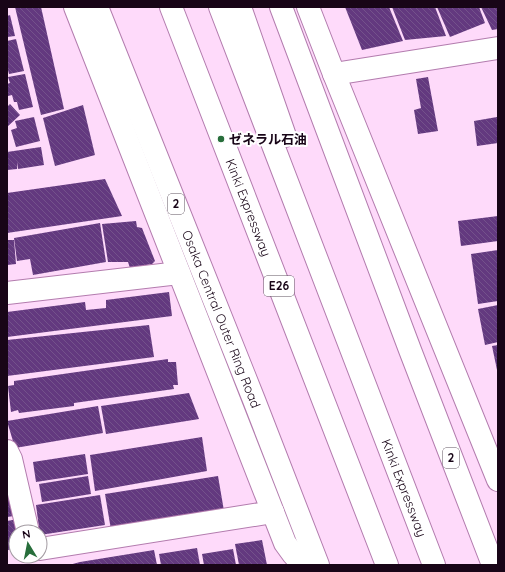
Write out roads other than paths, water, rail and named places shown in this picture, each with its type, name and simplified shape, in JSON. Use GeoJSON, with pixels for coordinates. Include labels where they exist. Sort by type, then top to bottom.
{"type":"FeatureCollection","features":[{"type":"Feature","properties":{"kind":"main road"},"geometry":{"type":"LineString","coordinates":[[75,7],[285,543],[304,565]]}},
{"type":"Feature","properties":{"kind":"main road","name":"Osaka Central Outer Ring Road"},"geometry":{"type":"LineString","coordinates":[[97,7],[254,400],[318,565]]}},
{"type":"Feature","properties":{"kind":"main road"},"geometry":{"type":"LineString","coordinates":[[161,7],[216,124]]}},
{"type":"Feature","properties":{"kind":"main road","name":"Kinki Expressway"},"geometry":{"type":"LineString","coordinates":[[171,7],[377,540],[385,565]]}},
{"type":"Feature","properties":{"kind":"main road","name":"Kinki Expressway"},"geometry":{"type":"LineString","coordinates":[[220,7],[434,565]]}},
{"type":"Feature","properties":{"kind":"main road"},"geometry":{"type":"LineString","coordinates":[[240,7],[318,227],[364,381]]}},
{"type":"Feature","properties":{"kind":"main road","name":"2"},"geometry":{"type":"LineString","coordinates":[[282,7],[410,350],[493,565]]}},
{"type":"Feature","properties":{"kind":"main road"},"geometry":{"type":"LineString","coordinates":[[308,7],[498,480]]}},
{"type":"Feature","properties":{"kind":"main road"},"geometry":{"type":"LineString","coordinates":[[334,74],[498,48]]}},
{"type":"Feature","properties":{"kind":"main road"},"geometry":{"type":"LineString","coordinates":[[7,293],[178,273]]}},
{"type":"Feature","properties":{"kind":"main road"},"geometry":{"type":"LineString","coordinates":[[7,451],[26,524]]}},
{"type":"Feature","properties":{"kind":"main road"},"geometry":{"type":"LineString","coordinates":[[48,548],[273,512]]}},
{"type":"Feature","properties":{"kind":"place","name":"ゼネラル石油"},"geometry":{"type":"Point","coordinates":[221,139]}}]}
